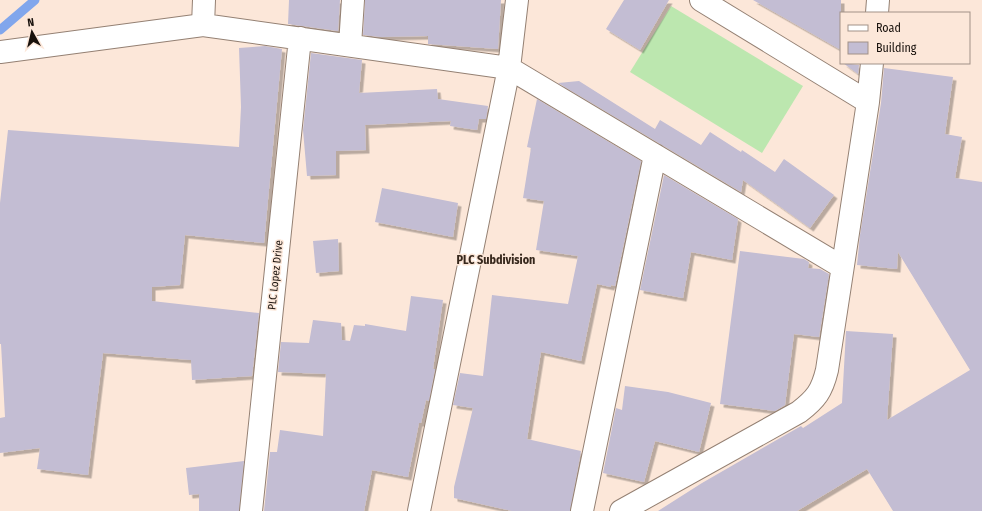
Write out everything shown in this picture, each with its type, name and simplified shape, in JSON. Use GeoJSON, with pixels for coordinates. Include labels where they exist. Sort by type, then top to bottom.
{"type":"FeatureCollection","features":[{"type":"Feature","properties":{"kind":"street"},"geometry":{"type":"LineString","coordinates":[[203,25],[204,0]]}},
{"type":"Feature","properties":{"kind":"street"},"geometry":{"type":"LineString","coordinates":[[350,45],[353,0]]}},
{"type":"Feature","properties":{"kind":"street"},"geometry":{"type":"LineString","coordinates":[[419,511],[509,68],[517,0]]}},
{"type":"Feature","properties":{"kind":"street"},"geometry":{"type":"LineString","coordinates":[[701,0],[868,102]]}},
{"type":"Feature","properties":{"kind":"street"},"geometry":{"type":"LineString","coordinates":[[877,12],[878,0]]}},
{"type":"Feature","properties":{"kind":"street"},"geometry":{"type":"LineString","coordinates":[[0,52],[203,25],[509,68],[842,267]]}},
{"type":"Feature","properties":{"kind":"street","name":"PLC Lopez Drive"},"geometry":{"type":"LineString","coordinates":[[251,511],[300,38]]}},
{"type":"Feature","properties":{"kind":"street"},"geometry":{"type":"LineString","coordinates":[[621,511],[799,412],[819,393],[824,383],[827,370],[868,102],[872,64]]}},
{"type":"Feature","properties":{"kind":"street"},"geometry":{"type":"LineString","coordinates":[[582,511],[655,155]]}},
{"type":"Feature","properties":{"kind":"green space"},"geometry":{"type":"Polygon","coordinates":[[[671,6],[803,86],[762,153],[630,72],[671,6]]]}},
{"type":"Feature","properties":{"kind":"building"},"geometry":{"type":"Polygon","coordinates":[[[289,0],[340,0],[338,31],[288,24],[289,0]]]}},
{"type":"Feature","properties":{"kind":"building"},"geometry":{"type":"Polygon","coordinates":[[[365,0],[501,0],[498,49],[428,44],[428,36],[381,37],[363,35],[365,0]]]}},
{"type":"Feature","properties":{"kind":"building"},"geometry":{"type":"Polygon","coordinates":[[[624,0],[669,0],[640,50],[606,29],[624,0]]]}},
{"type":"Feature","properties":{"kind":"building"},"geometry":{"type":"Polygon","coordinates":[[[753,0],[841,0],[840,49],[753,0]]]}},
{"type":"Feature","properties":{"kind":"building"},"geometry":{"type":"Polygon","coordinates":[[[265,46],[282,49],[264,243],[185,235],[180,285],[152,287],[152,301],[259,313],[252,376],[192,380],[191,360],[103,353],[88,475],[37,469],[40,448],[0,453],[0,418],[5,417],[0,344],[0,203],[8,130],[239,147],[241,107],[239,48],[265,46]]]}},
{"type":"Feature","properties":{"kind":"building"},"geometry":{"type":"Polygon","coordinates":[[[311,53],[362,60],[359,93],[437,89],[438,99],[488,106],[486,119],[479,119],[477,130],[450,126],[451,121],[365,125],[366,150],[336,151],[336,175],[307,176],[303,130],[311,53]]]}},
{"type":"Feature","properties":{"kind":"building"},"geometry":{"type":"Polygon","coordinates":[[[844,64],[859,65],[858,74],[844,64]]]}},
{"type":"Feature","properties":{"kind":"building"},"geometry":{"type":"Polygon","coordinates":[[[884,68],[953,77],[945,134],[962,137],[955,178],[982,182],[982,511],[893,511],[867,469],[797,511],[658,511],[702,483],[801,426],[803,428],[842,403],[846,331],[893,334],[887,420],[970,370],[898,252],[897,269],[857,265],[860,235],[881,103],[884,68]]]}},
{"type":"Feature","properties":{"kind":"building"},"geometry":{"type":"Polygon","coordinates":[[[579,81],[655,129],[660,120],[701,145],[710,132],[741,152],[742,150],[775,172],[784,159],[834,195],[810,228],[743,180],[741,192],[558,83],[579,81]]]}},
{"type":"Feature","properties":{"kind":"building"},"geometry":{"type":"Polygon","coordinates":[[[537,99],[641,161],[615,286],[611,285],[611,287],[597,284],[581,361],[541,352],[527,439],[581,451],[570,511],[512,511],[454,498],[454,487],[473,408],[453,405],[460,373],[483,376],[492,295],[568,304],[578,256],[536,250],[544,201],[523,198],[531,148],[527,147],[537,99]]]}},
{"type":"Feature","properties":{"kind":"building"},"geometry":{"type":"Polygon","coordinates":[[[664,175],[738,219],[732,260],[691,252],[683,298],[640,290],[664,175]]]}},
{"type":"Feature","properties":{"kind":"building"},"geometry":{"type":"Polygon","coordinates":[[[382,188],[458,203],[453,237],[375,222],[382,188]]]}},
{"type":"Feature","properties":{"kind":"building"},"geometry":{"type":"Polygon","coordinates":[[[338,239],[339,271],[316,273],[313,241],[338,239]]]}},
{"type":"Feature","properties":{"kind":"building"},"geometry":{"type":"Polygon","coordinates":[[[740,251],[804,259],[809,262],[808,268],[820,269],[829,274],[819,337],[794,334],[785,405],[775,411],[720,404],[740,251]]]}},
{"type":"Feature","properties":{"kind":"building"},"geometry":{"type":"Polygon","coordinates":[[[411,296],[443,300],[433,369],[435,369],[429,401],[426,400],[421,423],[419,423],[408,477],[372,470],[364,511],[264,511],[270,452],[277,452],[280,430],[323,436],[326,374],[278,372],[281,342],[309,343],[313,320],[341,323],[342,340],[350,341],[354,325],[365,326],[365,324],[406,331],[411,296]]]}},
{"type":"Feature","properties":{"kind":"building"},"geometry":{"type":"Polygon","coordinates":[[[625,386],[668,392],[711,403],[699,452],[655,441],[644,482],[603,473],[616,408],[622,410],[625,386]]]}},
{"type":"Feature","properties":{"kind":"building"},"geometry":{"type":"Polygon","coordinates":[[[244,461],[239,511],[199,511],[199,494],[189,495],[186,468],[244,461]]]}},
{"type":"Feature","properties":{"kind":"waterway"},"geometry":{"type":"LineString","coordinates":[[0,30],[35,0]]}},
{"type":"Feature","properties":{"kind":"district","name":"PLC Subdivision"},"geometry":{"type":"Point","coordinates":[496,260]}}]}
